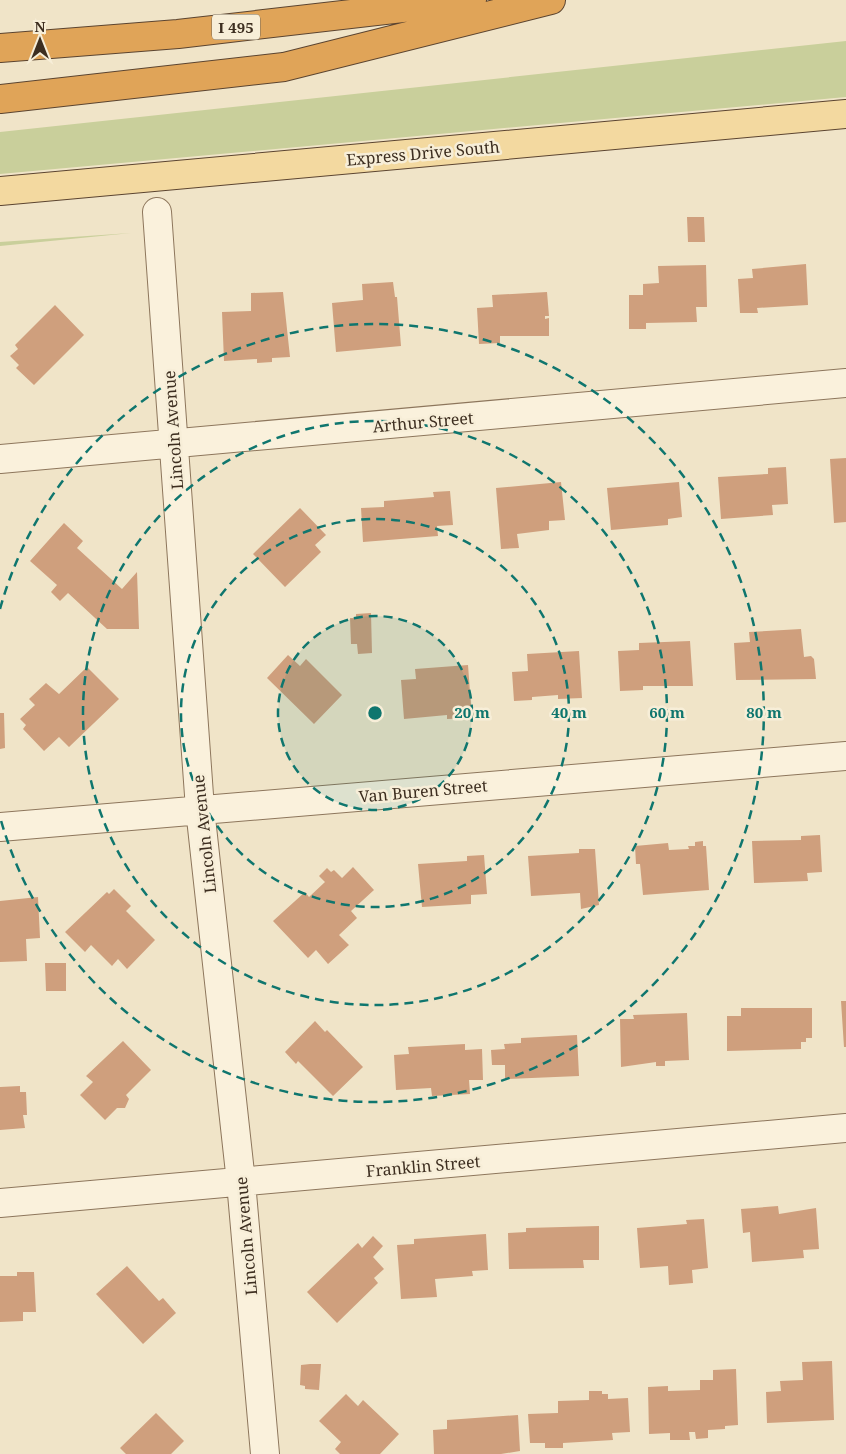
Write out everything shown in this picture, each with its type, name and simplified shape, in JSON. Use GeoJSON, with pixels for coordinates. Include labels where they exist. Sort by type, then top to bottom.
{"type":"FeatureCollection","features":[{"type":"Feature","properties":{"kind":"highway","name":"I 495"},"geometry":{"type":"LineString","coordinates":[[0,48],[178,34],[472,0]]}},
{"type":"Feature","properties":{"kind":"highway"},"geometry":{"type":"LineString","coordinates":[[0,99],[284,67],[551,0]]}},
{"type":"Feature","properties":{"kind":"main road","name":"Express Drive South"},"geometry":{"type":"LineString","coordinates":[[0,191],[846,114]]}},
{"type":"Feature","properties":{"kind":"street","name":"Lincoln Avenue"},"geometry":{"type":"LineString","coordinates":[[157,212],[200,809],[241,1182],[265,1454]]}},
{"type":"Feature","properties":{"kind":"street","name":"Arthur Street"},"geometry":{"type":"LineString","coordinates":[[0,459],[846,383]]}},
{"type":"Feature","properties":{"kind":"street","name":"Van Buren Street"},"geometry":{"type":"LineString","coordinates":[[0,827],[846,756]]}},
{"type":"Feature","properties":{"kind":"street","name":"Franklin Street"},"geometry":{"type":"LineString","coordinates":[[0,1204],[846,1128]]}},
{"type":"Feature","properties":{"kind":"green space"},"geometry":{"type":"Polygon","coordinates":[[[846,41],[846,97],[0,174],[0,132],[846,41]]]}},
{"type":"Feature","properties":{"kind":"green space"},"geometry":{"type":"Polygon","coordinates":[[[131,233],[0,246],[0,242],[131,233]]]}},
{"type":"Feature","properties":{"kind":"building"},"geometry":{"type":"Polygon","coordinates":[[[687,217],[704,217],[705,242],[688,242],[687,217]]]}},
{"type":"Feature","properties":{"kind":"building"},"geometry":{"type":"Polygon","coordinates":[[[806,264],[808,305],[757,308],[758,313],[740,313],[738,279],[753,278],[752,269],[806,264]]]}},
{"type":"Feature","properties":{"kind":"building"},"geometry":{"type":"Polygon","coordinates":[[[706,265],[707,307],[696,307],[697,322],[646,323],[646,329],[629,329],[629,295],[643,295],[643,284],[659,283],[658,266],[706,265]]]}},
{"type":"Feature","properties":{"kind":"building"},"geometry":{"type":"Polygon","coordinates":[[[393,282],[395,297],[397,297],[401,346],[336,352],[332,303],[363,300],[362,284],[393,282]]]}},
{"type":"Feature","properties":{"kind":"building"},"geometry":{"type":"Polygon","coordinates":[[[283,292],[290,357],[272,358],[272,362],[257,363],[257,359],[224,361],[222,312],[251,311],[251,293],[283,292]]]}},
{"type":"Feature","properties":{"kind":"building"},"geometry":{"type":"Polygon","coordinates":[[[547,292],[549,316],[545,316],[545,319],[549,318],[549,336],[500,336],[500,343],[479,344],[477,308],[493,307],[492,295],[547,292]]]}},
{"type":"Feature","properties":{"kind":"building"},"geometry":{"type":"Polygon","coordinates":[[[55,305],[84,335],[34,385],[16,368],[19,365],[10,356],[18,349],[15,345],[55,305]]]}},
{"type":"Feature","properties":{"kind":"building"},"geometry":{"type":"Polygon","coordinates":[[[846,458],[846,522],[834,523],[830,459],[846,458]]]}},
{"type":"Feature","properties":{"kind":"building"},"geometry":{"type":"Polygon","coordinates":[[[786,467],[788,504],[772,505],[773,515],[721,519],[718,477],[768,474],[768,468],[786,467]]]}},
{"type":"Feature","properties":{"kind":"building"},"geometry":{"type":"Polygon","coordinates":[[[561,482],[565,520],[549,521],[549,530],[517,534],[519,548],[501,549],[496,488],[561,482]]]}},
{"type":"Feature","properties":{"kind":"building"},"geometry":{"type":"Polygon","coordinates":[[[679,482],[682,517],[668,519],[668,525],[611,530],[607,488],[679,482]]]}},
{"type":"Feature","properties":{"kind":"building"},"geometry":{"type":"Polygon","coordinates":[[[450,491],[453,525],[437,526],[438,536],[363,542],[361,508],[384,507],[384,501],[434,497],[433,492],[450,491]]]}},
{"type":"Feature","properties":{"kind":"building"},"geometry":{"type":"Polygon","coordinates":[[[300,508],[326,535],[315,545],[321,552],[285,587],[253,554],[300,508]]]}},
{"type":"Feature","properties":{"kind":"building"},"geometry":{"type":"Polygon","coordinates":[[[64,523],[83,541],[77,548],[122,589],[137,572],[139,629],[107,629],[68,593],[60,601],[51,592],[57,585],[30,561],[64,523]]]}},
{"type":"Feature","properties":{"kind":"building"},"geometry":{"type":"Polygon","coordinates":[[[371,613],[372,653],[358,654],[357,644],[351,644],[350,618],[356,618],[356,614],[371,613]]]}},
{"type":"Feature","properties":{"kind":"building"},"geometry":{"type":"Polygon","coordinates":[[[801,629],[804,657],[811,656],[814,659],[816,679],[736,680],[734,643],[750,642],[749,632],[801,629]]]}},
{"type":"Feature","properties":{"kind":"building"},"geometry":{"type":"Polygon","coordinates":[[[690,641],[693,686],[643,686],[643,690],[620,691],[618,651],[639,650],[639,643],[690,641]]]}},
{"type":"Feature","properties":{"kind":"building"},"geometry":{"type":"Polygon","coordinates":[[[579,651],[582,698],[558,699],[558,695],[532,697],[532,700],[514,701],[512,672],[528,671],[527,654],[579,651]]]}},
{"type":"Feature","properties":{"kind":"building"},"geometry":{"type":"Polygon","coordinates":[[[288,655],[300,666],[306,659],[342,695],[314,724],[267,678],[288,655]]]}},
{"type":"Feature","properties":{"kind":"building"},"geometry":{"type":"Polygon","coordinates":[[[468,665],[472,718],[447,719],[447,715],[404,719],[401,680],[416,679],[415,669],[468,665]]]}},
{"type":"Feature","properties":{"kind":"building"},"geometry":{"type":"Polygon","coordinates":[[[87,667],[119,699],[69,747],[59,737],[44,751],[23,729],[26,725],[20,719],[35,705],[29,699],[46,683],[59,694],[87,667]]]}},
{"type":"Feature","properties":{"kind":"building"},"geometry":{"type":"Polygon","coordinates":[[[0,713],[4,713],[5,748],[0,749],[0,713]]]}},
{"type":"Feature","properties":{"kind":"building"},"geometry":{"type":"Polygon","coordinates":[[[820,835],[822,872],[807,873],[808,881],[754,883],[752,841],[801,840],[801,836],[820,835]]]}},
{"type":"Feature","properties":{"kind":"building"},"geometry":{"type":"Polygon","coordinates":[[[703,841],[703,846],[706,846],[709,890],[643,895],[640,864],[636,864],[635,846],[668,843],[669,850],[689,849],[688,846],[695,846],[695,842],[703,841]]]}},
{"type":"Feature","properties":{"kind":"building"},"geometry":{"type":"Polygon","coordinates":[[[579,849],[595,849],[599,905],[581,909],[580,893],[531,896],[528,856],[579,853],[579,849]]]}},
{"type":"Feature","properties":{"kind":"building"},"geometry":{"type":"Polygon","coordinates":[[[484,855],[487,894],[471,895],[471,904],[422,907],[418,864],[467,861],[467,856],[484,855]]]}},
{"type":"Feature","properties":{"kind":"building"},"geometry":{"type":"Polygon","coordinates":[[[353,867],[374,890],[351,911],[357,918],[339,935],[349,945],[328,964],[316,950],[308,958],[273,921],[305,892],[309,897],[325,882],[319,876],[327,868],[331,872],[334,870],[342,878],[353,867]]]}},
{"type":"Feature","properties":{"kind":"building"},"geometry":{"type":"Polygon","coordinates":[[[114,889],[131,906],[126,911],[155,940],[127,969],[118,959],[112,966],[91,945],[85,952],[65,932],[107,892],[109,894],[114,889]]]}},
{"type":"Feature","properties":{"kind":"building"},"geometry":{"type":"Polygon","coordinates":[[[38,897],[40,938],[26,939],[27,961],[0,962],[0,901],[38,897]]]}},
{"type":"Feature","properties":{"kind":"building"},"geometry":{"type":"Polygon","coordinates":[[[45,963],[66,963],[66,991],[46,991],[45,963]]]}},
{"type":"Feature","properties":{"kind":"building"},"geometry":{"type":"Polygon","coordinates":[[[841,1001],[846,1001],[846,1047],[844,1047],[841,1001]]]}},
{"type":"Feature","properties":{"kind":"building"},"geometry":{"type":"Polygon","coordinates":[[[741,1008],[812,1008],[812,1038],[806,1038],[806,1042],[801,1042],[801,1049],[727,1051],[727,1016],[741,1016],[741,1008]]]}},
{"type":"Feature","properties":{"kind":"building"},"geometry":{"type":"Polygon","coordinates":[[[687,1013],[689,1060],[665,1061],[665,1066],[656,1066],[656,1062],[621,1067],[620,1019],[634,1019],[633,1015],[687,1013]]]}},
{"type":"Feature","properties":{"kind":"building"},"geometry":{"type":"Polygon","coordinates":[[[315,1021],[325,1032],[327,1030],[363,1067],[333,1096],[298,1061],[296,1064],[285,1052],[315,1021]]]}},
{"type":"Feature","properties":{"kind":"building"},"geometry":{"type":"Polygon","coordinates":[[[577,1035],[579,1076],[505,1079],[505,1065],[492,1065],[491,1050],[505,1049],[504,1044],[521,1043],[521,1038],[577,1035]]]}},
{"type":"Feature","properties":{"kind":"building"},"geometry":{"type":"Polygon","coordinates":[[[123,1041],[151,1070],[126,1095],[129,1099],[125,1108],[117,1108],[105,1120],[80,1095],[93,1082],[86,1076],[123,1041]]]}},
{"type":"Feature","properties":{"kind":"building"},"geometry":{"type":"Polygon","coordinates":[[[465,1044],[465,1050],[482,1049],[483,1080],[469,1080],[470,1094],[432,1096],[431,1088],[396,1090],[394,1055],[409,1054],[408,1047],[465,1044]]]}},
{"type":"Feature","properties":{"kind":"building"},"geometry":{"type":"Polygon","coordinates":[[[20,1086],[20,1092],[26,1092],[27,1115],[23,1115],[25,1128],[0,1130],[0,1087],[20,1086]]]}},
{"type":"Feature","properties":{"kind":"building"},"geometry":{"type":"Polygon","coordinates":[[[778,1206],[779,1214],[816,1208],[819,1249],[803,1250],[804,1258],[752,1262],[750,1232],[743,1233],[741,1209],[778,1206]]]}},
{"type":"Feature","properties":{"kind":"building"},"geometry":{"type":"Polygon","coordinates":[[[704,1219],[708,1268],[692,1270],[693,1283],[669,1285],[668,1266],[640,1268],[637,1228],[687,1224],[686,1220],[704,1219]]]}},
{"type":"Feature","properties":{"kind":"building"},"geometry":{"type":"Polygon","coordinates":[[[599,1226],[599,1260],[583,1260],[584,1268],[509,1269],[508,1233],[526,1232],[526,1228],[599,1226]]]}},
{"type":"Feature","properties":{"kind":"building"},"geometry":{"type":"Polygon","coordinates":[[[486,1234],[488,1270],[472,1271],[473,1276],[435,1279],[437,1297],[401,1299],[397,1245],[414,1244],[414,1239],[486,1234]]]}},
{"type":"Feature","properties":{"kind":"building"},"geometry":{"type":"Polygon","coordinates":[[[373,1236],[383,1246],[373,1257],[384,1269],[374,1278],[378,1283],[337,1323],[307,1292],[358,1243],[362,1248],[373,1236]]]}},
{"type":"Feature","properties":{"kind":"building"},"geometry":{"type":"Polygon","coordinates":[[[127,1266],[159,1301],[163,1298],[176,1313],[143,1344],[96,1294],[127,1266]]]}},
{"type":"Feature","properties":{"kind":"building"},"geometry":{"type":"Polygon","coordinates":[[[17,1272],[34,1272],[36,1312],[23,1312],[23,1321],[0,1322],[0,1276],[17,1276],[17,1272]]]}},
{"type":"Feature","properties":{"kind":"building"},"geometry":{"type":"Polygon","coordinates":[[[832,1361],[834,1420],[767,1423],[766,1392],[781,1391],[780,1381],[803,1380],[802,1362],[832,1361]]]}},
{"type":"Feature","properties":{"kind":"building"},"geometry":{"type":"Polygon","coordinates":[[[321,1364],[319,1390],[305,1389],[305,1386],[300,1385],[301,1365],[321,1364]]]}},
{"type":"Feature","properties":{"kind":"building"},"geometry":{"type":"Polygon","coordinates":[[[736,1369],[738,1425],[725,1426],[725,1429],[708,1430],[708,1438],[696,1439],[695,1432],[689,1432],[690,1440],[670,1440],[670,1433],[649,1434],[648,1387],[668,1386],[668,1391],[700,1390],[700,1380],[713,1380],[713,1370],[736,1369]]]}},
{"type":"Feature","properties":{"kind":"building"},"geometry":{"type":"Polygon","coordinates":[[[589,1391],[602,1391],[602,1394],[608,1394],[608,1399],[628,1398],[630,1432],[612,1433],[613,1440],[563,1443],[563,1448],[545,1448],[545,1443],[530,1443],[528,1414],[558,1413],[558,1401],[589,1400],[589,1391]]]}},
{"type":"Feature","properties":{"kind":"building"},"geometry":{"type":"Polygon","coordinates":[[[346,1394],[358,1406],[363,1400],[399,1434],[380,1454],[340,1454],[335,1449],[341,1442],[319,1421],[346,1394]]]}},
{"type":"Feature","properties":{"kind":"building"},"geometry":{"type":"Polygon","coordinates":[[[156,1413],[184,1441],[171,1454],[126,1454],[120,1448],[156,1413]]]}},
{"type":"Feature","properties":{"kind":"building"},"geometry":{"type":"Polygon","coordinates":[[[518,1415],[520,1451],[501,1454],[434,1454],[433,1430],[447,1429],[447,1420],[518,1415]]]}}]}
